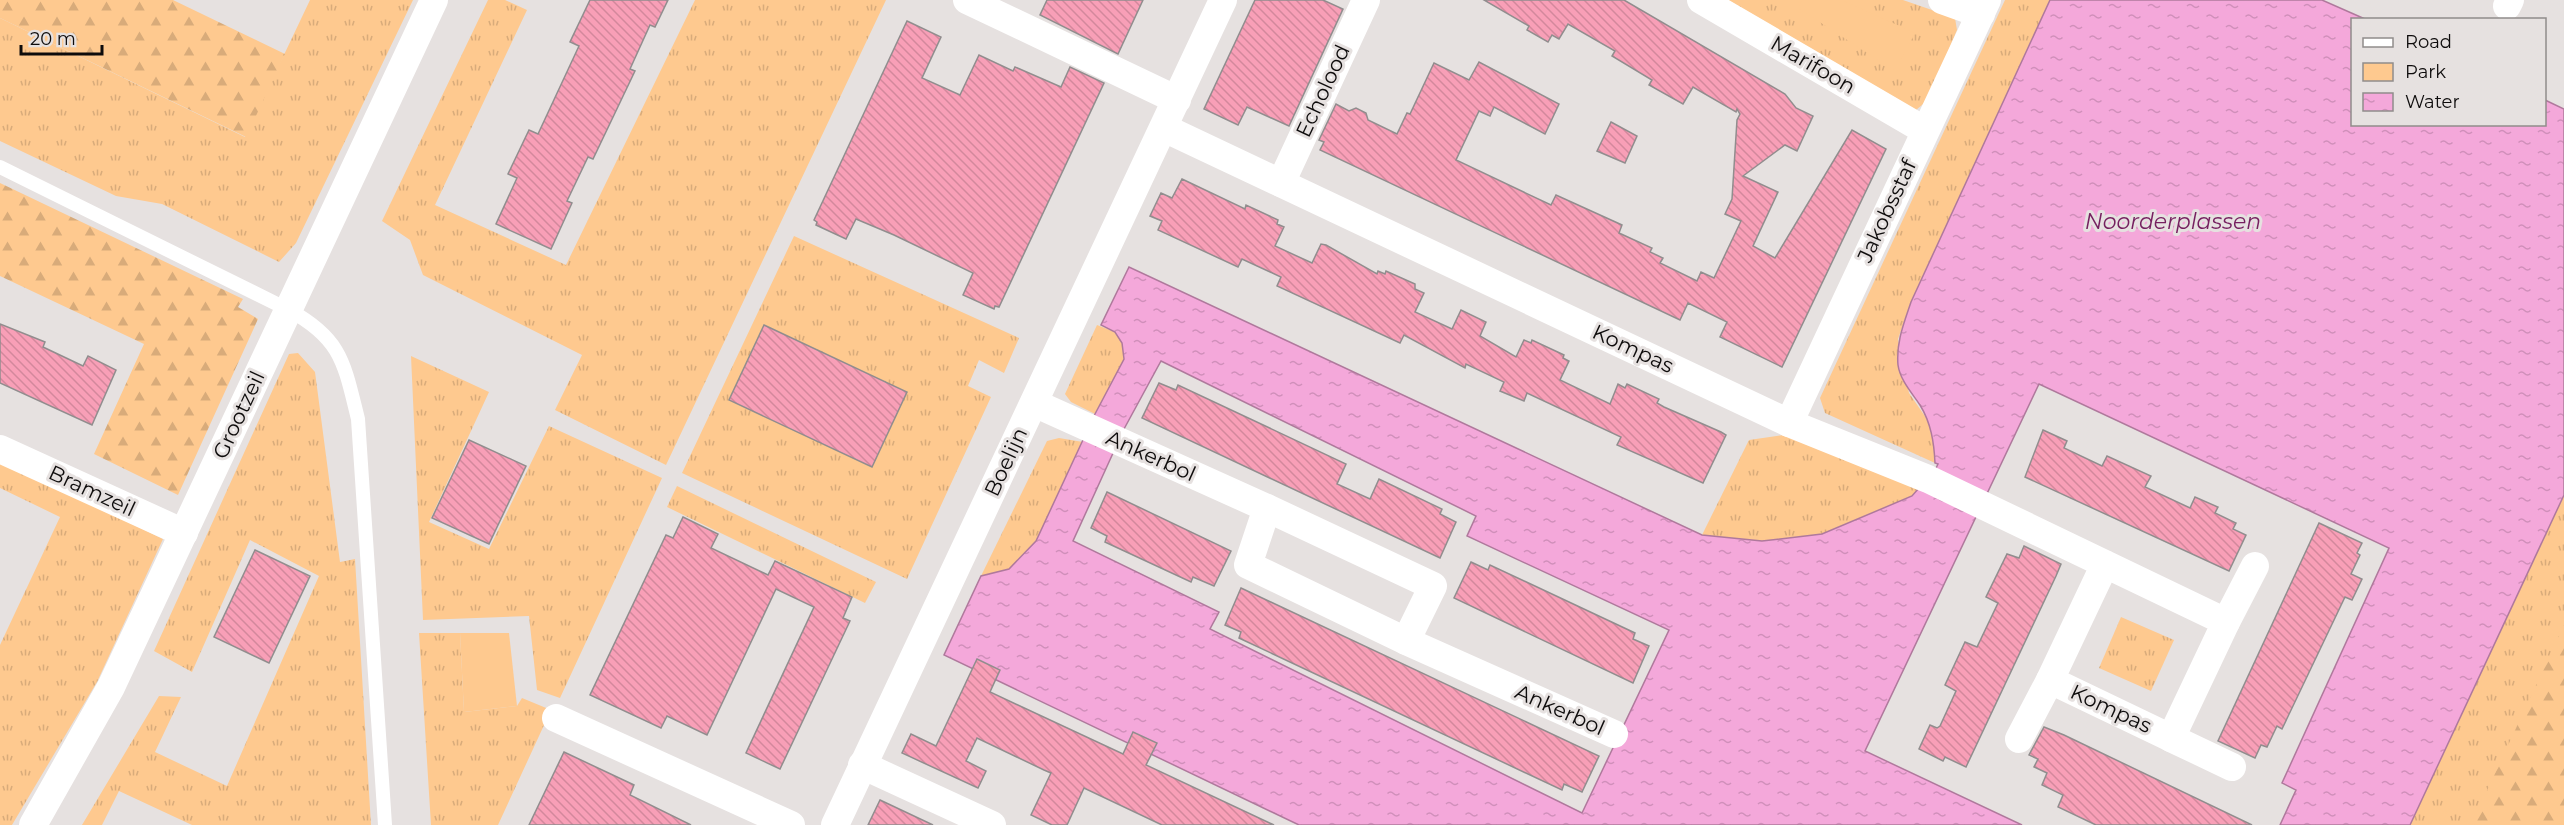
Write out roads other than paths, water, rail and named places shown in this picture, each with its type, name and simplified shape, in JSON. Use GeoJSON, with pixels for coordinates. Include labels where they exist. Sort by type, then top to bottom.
{"type":"FeatureCollection","features":[{"type":"Feature","properties":{"kind":"street","name":"Grootzeil"},"geometry":{"type":"LineString","coordinates":[[33,825],[111,687],[434,0]]}},
{"type":"Feature","properties":{"kind":"street"},"geometry":{"type":"LineString","coordinates":[[967,0],[1177,100]]}},
{"type":"Feature","properties":{"kind":"street","name":"Boelijn"},"geometry":{"type":"LineString","coordinates":[[835,825],[1223,0]]}},
{"type":"Feature","properties":{"kind":"street","name":"Echolood"},"geometry":{"type":"LineString","coordinates":[[1281,183],[1365,0]]}},
{"type":"Feature","properties":{"kind":"street","name":"Marifoon"},"geometry":{"type":"LineString","coordinates":[[1701,0],[1924,130]]}},
{"type":"Feature","properties":{"kind":"street"},"geometry":{"type":"LineString","coordinates":[[1942,0],[1984,7]]}},
{"type":"Feature","properties":{"kind":"street","name":"Jakobsstaf"},"geometry":{"type":"LineString","coordinates":[[1789,423],[1924,130],[1984,7]]}},
{"type":"Feature","properties":{"kind":"street","name":"Kompas"},"geometry":{"type":"LineString","coordinates":[[1164,128],[1789,423],[1928,479],[2226,622]]}},
{"type":"Feature","properties":{"kind":"street","name":"Ankerbol"},"geometry":{"type":"LineString","coordinates":[[1034,403],[1433,586],[1406,641]]}},
{"type":"Feature","properties":{"kind":"street","name":"Bramzeil"},"geometry":{"type":"LineString","coordinates":[[0,449],[184,533]]}},
{"type":"Feature","properties":{"kind":"street","name":"Ankerbol"},"geometry":{"type":"LineString","coordinates":[[1267,508],[1248,565],[1406,641],[1614,734]]}},
{"type":"Feature","properties":{"kind":"street","name":"Kompas"},"geometry":{"type":"LineString","coordinates":[[2019,739],[2050,680],[2105,564]]}},
{"type":"Feature","properties":{"kind":"street","name":"Kompas"},"geometry":{"type":"LineString","coordinates":[[2171,738],[2254,566]]}},
{"type":"Feature","properties":{"kind":"street","name":"Kompas"},"geometry":{"type":"LineString","coordinates":[[2050,680],[2232,767]]}},
{"type":"Feature","properties":{"kind":"street"},"geometry":{"type":"LineString","coordinates":[[556,718],[791,825]]}},
{"type":"Feature","properties":{"kind":"street"},"geometry":{"type":"LineString","coordinates":[[862,765],[992,825]]}},
{"type":"Feature","properties":{"kind":"lane"},"geometry":{"type":"LineString","coordinates":[[0,166],[289,309],[316,324],[333,343],[347,375],[358,419],[385,825]]}},
{"type":"Feature","properties":{"kind":"water","name":"Noorderplassen"},"geometry":{"type":"Polygon","coordinates":[[[2050,0],[2322,0],[2363,18],[2351,18],[2351,126],[2546,126],[2546,100],[2564,109],[2564,495],[2410,825],[2280,825],[2296,790],[2282,783],[2389,548],[2039,384],[1865,751],[2022,825],[1299,825],[944,655],[981,576],[1009,569],[1036,541],[1095,414],[1124,359],[1122,343],[1115,332],[1101,325],[1129,267],[1702,535],[1762,541],[1822,534],[1912,496],[1919,488],[1925,491],[1938,464],[1935,463],[1933,440],[1927,419],[1899,371],[1899,340],[1911,302],[2050,0]],[[1161,361],[1124,429],[1073,541],[1219,612],[1210,629],[1582,813],[1669,630],[1467,536],[1476,516],[1161,361]]]}}]}
